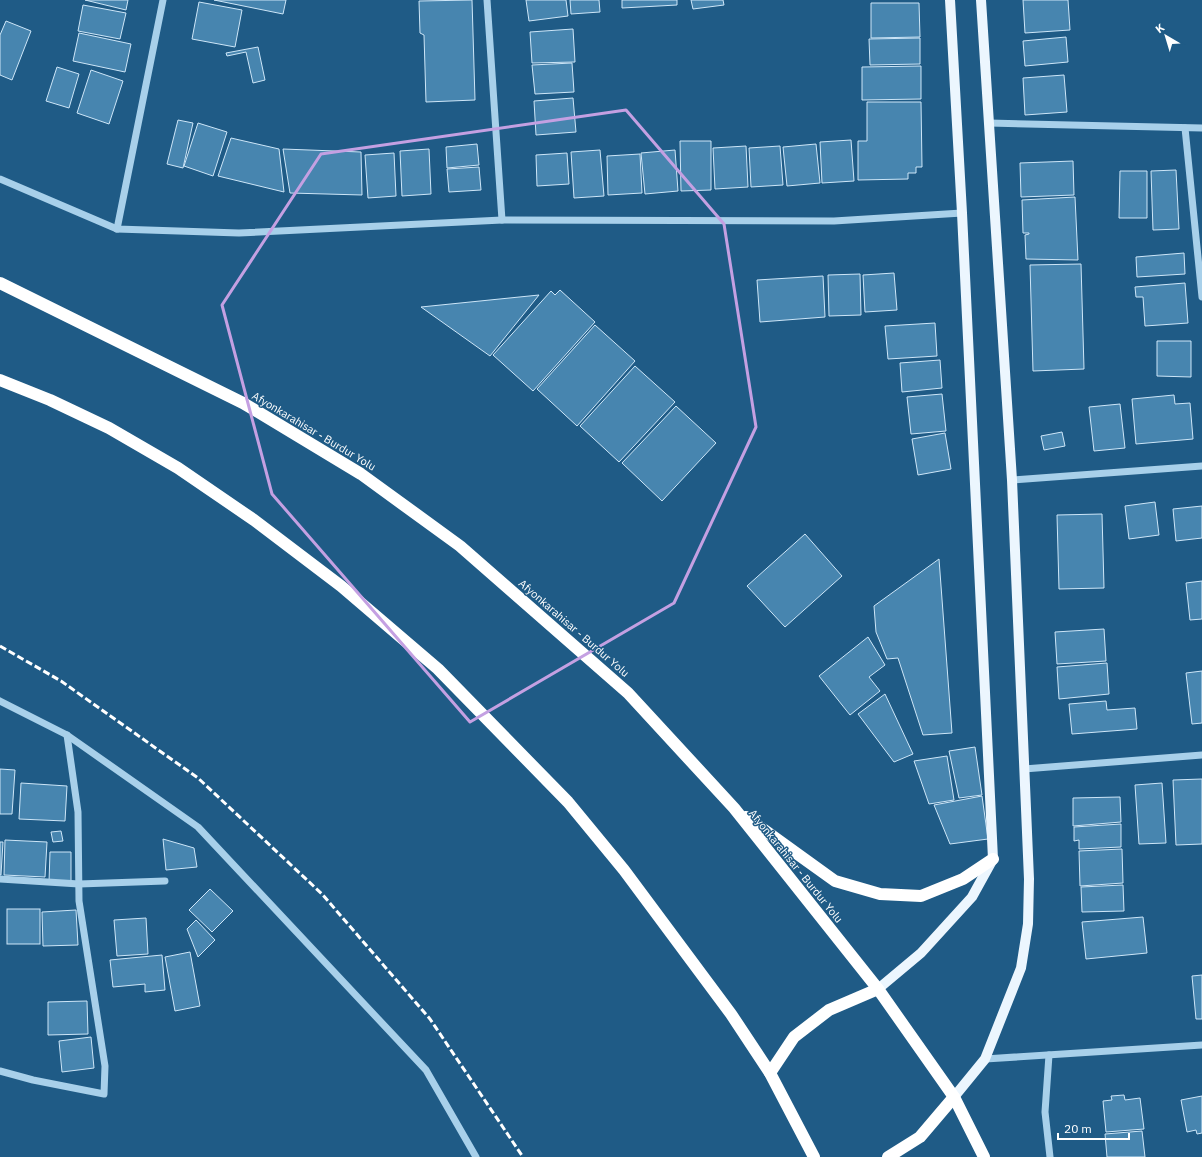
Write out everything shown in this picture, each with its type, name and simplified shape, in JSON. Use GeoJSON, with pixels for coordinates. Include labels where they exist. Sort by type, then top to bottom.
{"type":"FeatureCollection","features":[{"type":"Feature","properties":{"kind":"highway","name":"Afyonkarahisar - Burdur Yolu"},"geometry":{"type":"LineString","coordinates":[[0,283],[243,403],[361,474],[460,546],[628,693],[734,808],[878,989],[954,1097],[984,1157]]}},
{"type":"Feature","properties":{"kind":"highway"},"geometry":{"type":"LineString","coordinates":[[0,380],[50,400],[109,428],[178,468],[254,520],[341,586],[438,670],[568,802],[678,941],[732,1014],[770,1073],[814,1157]]}},
{"type":"Feature","properties":{"kind":"highway"},"geometry":{"type":"LineString","coordinates":[[734,808],[835,881],[880,894],[921,896],[963,879],[993,859]]}},
{"type":"Feature","properties":{"kind":"highway"},"geometry":{"type":"LineString","coordinates":[[770,1073],[794,1037],[830,1010],[878,989]]}},
{"type":"Feature","properties":{"kind":"highway"},"geometry":{"type":"LineString","coordinates":[[888,1157],[920,1137],[954,1097]]}},
{"type":"Feature","properties":{"kind":"main road"},"geometry":{"type":"LineString","coordinates":[[878,989],[921,953],[972,897],[993,859],[962,213],[950,0]]}},
{"type":"Feature","properties":{"kind":"main road"},"geometry":{"type":"LineString","coordinates":[[954,1097],[985,1059],[1021,968],[1028,924],[1029,879],[1012,480],[982,0]]}},
{"type":"Feature","properties":{"kind":"street"},"geometry":{"type":"LineString","coordinates":[[117,229],[163,0]]}},
{"type":"Feature","properties":{"kind":"street"},"geometry":{"type":"LineString","coordinates":[[487,0],[502,220]]}},
{"type":"Feature","properties":{"kind":"street"},"geometry":{"type":"LineString","coordinates":[[989,123],[1202,128]]}},
{"type":"Feature","properties":{"kind":"street"},"geometry":{"type":"LineString","coordinates":[[1185,128],[1202,297]]}},
{"type":"Feature","properties":{"kind":"street"},"geometry":{"type":"LineString","coordinates":[[0,179],[117,229],[239,233],[502,220],[834,221],[962,213]]}},
{"type":"Feature","properties":{"kind":"street"},"geometry":{"type":"LineString","coordinates":[[1012,480],[1202,466]]}},
{"type":"Feature","properties":{"kind":"street"},"geometry":{"type":"LineString","coordinates":[[0,701],[67,735],[198,827],[426,1070],[476,1157]]}},
{"type":"Feature","properties":{"kind":"street"},"geometry":{"type":"LineString","coordinates":[[0,1071],[83,1091],[104,1094],[105,1066],[79,901],[78,812],[67,735]]}},
{"type":"Feature","properties":{"kind":"street"},"geometry":{"type":"LineString","coordinates":[[1024,769],[1202,755]]}},
{"type":"Feature","properties":{"kind":"street"},"geometry":{"type":"LineString","coordinates":[[0,879],[79,884],[165,881]]}},
{"type":"Feature","properties":{"kind":"street"},"geometry":{"type":"LineString","coordinates":[[985,1059],[1202,1045]]}},
{"type":"Feature","properties":{"kind":"street"},"geometry":{"type":"LineString","coordinates":[[1049,1055],[1045,1112],[1050,1157]]}},
{"type":"Feature","properties":{"kind":"highlighted area"},"geometry":{"type":"Polygon","coordinates":[[[626,110],[724,224],[756,427],[674,603],[470,722],[272,494],[222,305],[321,154],[626,110]]]}},
{"type":"Feature","properties":{"kind":"building"},"geometry":{"type":"Polygon","coordinates":[[[85,0],[128,0],[126,10],[85,0]]]}},
{"type":"Feature","properties":{"kind":"building"},"geometry":{"type":"Polygon","coordinates":[[[214,0],[286,0],[283,14],[214,0]]]}},
{"type":"Feature","properties":{"kind":"building"},"geometry":{"type":"Polygon","coordinates":[[[472,0],[475,100],[426,102],[424,35],[420,33],[419,1],[472,0]]]}},
{"type":"Feature","properties":{"kind":"building"},"geometry":{"type":"Polygon","coordinates":[[[526,0],[566,0],[568,16],[529,21],[526,0]]]}},
{"type":"Feature","properties":{"kind":"building"},"geometry":{"type":"Polygon","coordinates":[[[570,0],[599,0],[600,12],[571,14],[570,0]]]}},
{"type":"Feature","properties":{"kind":"building"},"geometry":{"type":"Polygon","coordinates":[[[622,0],[677,0],[677,5],[622,8],[622,0]]]}},
{"type":"Feature","properties":{"kind":"building"},"geometry":{"type":"Polygon","coordinates":[[[691,0],[723,0],[724,5],[693,9],[691,0]]]}},
{"type":"Feature","properties":{"kind":"building"},"geometry":{"type":"Polygon","coordinates":[[[1023,0],[1068,0],[1070,30],[1025,33],[1023,0]]]}},
{"type":"Feature","properties":{"kind":"building"},"geometry":{"type":"Polygon","coordinates":[[[199,2],[242,10],[235,47],[192,39],[199,2]]]}},
{"type":"Feature","properties":{"kind":"building"},"geometry":{"type":"Polygon","coordinates":[[[871,3],[919,3],[920,37],[871,38],[871,3]]]}},
{"type":"Feature","properties":{"kind":"building"},"geometry":{"type":"Polygon","coordinates":[[[83,5],[126,13],[120,39],[78,31],[83,5]]]}},
{"type":"Feature","properties":{"kind":"building"},"geometry":{"type":"Polygon","coordinates":[[[6,21],[31,31],[12,80],[0,75],[0,35],[6,21]]]}},
{"type":"Feature","properties":{"kind":"building"},"geometry":{"type":"Polygon","coordinates":[[[573,29],[575,62],[532,63],[530,32],[573,29]]]}},
{"type":"Feature","properties":{"kind":"building"},"geometry":{"type":"Polygon","coordinates":[[[79,33],[131,44],[125,72],[73,61],[79,33]]]}},
{"type":"Feature","properties":{"kind":"building"},"geometry":{"type":"Polygon","coordinates":[[[1066,37],[1068,62],[1025,66],[1023,41],[1066,37]]]}},
{"type":"Feature","properties":{"kind":"building"},"geometry":{"type":"Polygon","coordinates":[[[920,38],[920,64],[870,65],[869,39],[920,38]]]}},
{"type":"Feature","properties":{"kind":"building"},"geometry":{"type":"Polygon","coordinates":[[[258,47],[265,80],[253,83],[246,52],[227,56],[226,53],[258,47]]]}},
{"type":"Feature","properties":{"kind":"building"},"geometry":{"type":"Polygon","coordinates":[[[572,63],[574,92],[535,94],[532,65],[572,63]]]}},
{"type":"Feature","properties":{"kind":"building"},"geometry":{"type":"Polygon","coordinates":[[[921,66],[921,99],[862,100],[862,67],[921,66]]]}},
{"type":"Feature","properties":{"kind":"building"},"geometry":{"type":"Polygon","coordinates":[[[57,67],[79,74],[69,108],[46,101],[57,67]]]}},
{"type":"Feature","properties":{"kind":"building"},"geometry":{"type":"Polygon","coordinates":[[[91,70],[123,81],[109,124],[77,113],[91,70]]]}},
{"type":"Feature","properties":{"kind":"building"},"geometry":{"type":"Polygon","coordinates":[[[1064,75],[1067,112],[1025,115],[1023,78],[1064,75]]]}},
{"type":"Feature","properties":{"kind":"building"},"geometry":{"type":"Polygon","coordinates":[[[573,98],[576,132],[536,135],[534,101],[573,98]]]}},
{"type":"Feature","properties":{"kind":"building"},"geometry":{"type":"Polygon","coordinates":[[[867,102],[921,102],[922,167],[916,167],[916,173],[908,173],[908,179],[858,180],[858,141],[867,141],[867,102]]]}},
{"type":"Feature","properties":{"kind":"building"},"geometry":{"type":"Polygon","coordinates":[[[178,120],[193,123],[183,168],[167,164],[178,120]]]}},
{"type":"Feature","properties":{"kind":"building"},"geometry":{"type":"Polygon","coordinates":[[[198,123],[227,132],[213,176],[184,166],[198,123]]]}},
{"type":"Feature","properties":{"kind":"building"},"geometry":{"type":"Polygon","coordinates":[[[231,138],[279,149],[284,192],[218,176],[231,138]]]}},
{"type":"Feature","properties":{"kind":"building"},"geometry":{"type":"Polygon","coordinates":[[[851,140],[854,181],[822,183],[820,142],[851,140]]]}},
{"type":"Feature","properties":{"kind":"building"},"geometry":{"type":"Polygon","coordinates":[[[680,141],[711,141],[711,190],[681,191],[680,141]]]}},
{"type":"Feature","properties":{"kind":"building"},"geometry":{"type":"Polygon","coordinates":[[[477,144],[479,165],[447,168],[446,147],[477,144]]]}},
{"type":"Feature","properties":{"kind":"building"},"geometry":{"type":"Polygon","coordinates":[[[816,144],[820,183],[787,186],[783,147],[816,144]]]}},
{"type":"Feature","properties":{"kind":"building"},"geometry":{"type":"Polygon","coordinates":[[[746,146],[748,187],[715,189],[713,148],[746,146]]]}},
{"type":"Feature","properties":{"kind":"building"},"geometry":{"type":"Polygon","coordinates":[[[780,146],[783,185],[751,187],[749,148],[780,146]]]}},
{"type":"Feature","properties":{"kind":"building"},"geometry":{"type":"Polygon","coordinates":[[[283,149],[361,152],[362,195],[290,193],[283,149]]]}},
{"type":"Feature","properties":{"kind":"building"},"geometry":{"type":"Polygon","coordinates":[[[429,149],[431,194],[402,196],[400,151],[429,149]]]}},
{"type":"Feature","properties":{"kind":"building"},"geometry":{"type":"Polygon","coordinates":[[[600,150],[604,196],[574,198],[571,152],[600,150]]]}},
{"type":"Feature","properties":{"kind":"building"},"geometry":{"type":"Polygon","coordinates":[[[675,150],[678,191],[645,194],[641,153],[675,150]]]}},
{"type":"Feature","properties":{"kind":"building"},"geometry":{"type":"Polygon","coordinates":[[[394,153],[396,196],[368,198],[365,155],[394,153]]]}},
{"type":"Feature","properties":{"kind":"building"},"geometry":{"type":"Polygon","coordinates":[[[567,153],[569,184],[537,186],[536,155],[567,153]]]}},
{"type":"Feature","properties":{"kind":"building"},"geometry":{"type":"Polygon","coordinates":[[[640,154],[642,193],[608,195],[607,156],[640,154]]]}},
{"type":"Feature","properties":{"kind":"building"},"geometry":{"type":"Polygon","coordinates":[[[1073,161],[1074,195],[1021,197],[1020,163],[1073,161]]]}},
{"type":"Feature","properties":{"kind":"building"},"geometry":{"type":"Polygon","coordinates":[[[479,167],[481,190],[449,192],[447,169],[479,167]]]}},
{"type":"Feature","properties":{"kind":"building"},"geometry":{"type":"Polygon","coordinates":[[[1176,170],[1179,229],[1153,230],[1151,171],[1176,170]]]}},
{"type":"Feature","properties":{"kind":"building"},"geometry":{"type":"Polygon","coordinates":[[[1120,171],[1147,171],[1147,218],[1119,218],[1120,171]]]}},
{"type":"Feature","properties":{"kind":"building"},"geometry":{"type":"Polygon","coordinates":[[[1075,197],[1078,260],[1026,259],[1025,235],[1029,233],[1023,233],[1022,200],[1075,197]]]}},
{"type":"Feature","properties":{"kind":"building"},"geometry":{"type":"Polygon","coordinates":[[[1184,253],[1185,274],[1137,277],[1136,257],[1184,253]]]}},
{"type":"Feature","properties":{"kind":"building"},"geometry":{"type":"Polygon","coordinates":[[[1081,264],[1084,369],[1033,371],[1030,265],[1081,264]]]}},
{"type":"Feature","properties":{"kind":"building"},"geometry":{"type":"Polygon","coordinates":[[[894,273],[897,310],[865,312],[863,275],[894,273]]]}},
{"type":"Feature","properties":{"kind":"building"},"geometry":{"type":"Polygon","coordinates":[[[860,274],[861,315],[829,316],[828,275],[860,274]]]}},
{"type":"Feature","properties":{"kind":"building"},"geometry":{"type":"Polygon","coordinates":[[[823,276],[825,317],[760,322],[757,280],[823,276]]]}},
{"type":"Feature","properties":{"kind":"building"},"geometry":{"type":"Polygon","coordinates":[[[1185,283],[1188,323],[1145,326],[1143,297],[1136,297],[1135,287],[1185,283]]]}},
{"type":"Feature","properties":{"kind":"building"},"geometry":{"type":"Polygon","coordinates":[[[560,290],[595,322],[533,391],[493,355],[551,291],[555,295],[560,290]]]}},
{"type":"Feature","properties":{"kind":"building"},"geometry":{"type":"Polygon","coordinates":[[[539,295],[490,356],[421,307],[539,295]]]}},
{"type":"Feature","properties":{"kind":"building"},"geometry":{"type":"Polygon","coordinates":[[[935,323],[937,356],[888,359],[885,326],[935,323]]]}},
{"type":"Feature","properties":{"kind":"building"},"geometry":{"type":"Polygon","coordinates":[[[595,325],[635,361],[577,426],[537,389],[595,325]]]}},
{"type":"Feature","properties":{"kind":"building"},"geometry":{"type":"Polygon","coordinates":[[[1157,341],[1191,341],[1191,377],[1157,376],[1157,341]]]}},
{"type":"Feature","properties":{"kind":"building"},"geometry":{"type":"Polygon","coordinates":[[[940,360],[942,388],[902,392],[900,363],[940,360]]]}},
{"type":"Feature","properties":{"kind":"building"},"geometry":{"type":"Polygon","coordinates":[[[635,366],[675,402],[619,462],[580,426],[635,366]]]}},
{"type":"Feature","properties":{"kind":"building"},"geometry":{"type":"Polygon","coordinates":[[[942,394],[946,431],[911,434],[907,397],[942,394]]]}},
{"type":"Feature","properties":{"kind":"building"},"geometry":{"type":"Polygon","coordinates":[[[1174,395],[1175,404],[1190,403],[1193,439],[1136,444],[1132,399],[1174,395]]]}},
{"type":"Feature","properties":{"kind":"building"},"geometry":{"type":"Polygon","coordinates":[[[1120,404],[1125,448],[1094,451],[1089,407],[1120,404]]]}},
{"type":"Feature","properties":{"kind":"building"},"geometry":{"type":"Polygon","coordinates":[[[676,406],[716,443],[662,501],[622,463],[676,406]]]}},
{"type":"Feature","properties":{"kind":"building"},"geometry":{"type":"Polygon","coordinates":[[[1062,432],[1065,446],[1044,450],[1041,436],[1062,432]]]}},
{"type":"Feature","properties":{"kind":"building"},"geometry":{"type":"Polygon","coordinates":[[[945,433],[951,469],[918,475],[912,439],[945,433]]]}},
{"type":"Feature","properties":{"kind":"building"},"geometry":{"type":"Polygon","coordinates":[[[1155,502],[1159,535],[1129,539],[1125,506],[1155,502]]]}},
{"type":"Feature","properties":{"kind":"building"},"geometry":{"type":"Polygon","coordinates":[[[1202,506],[1202,538],[1176,541],[1173,509],[1202,506]]]}},
{"type":"Feature","properties":{"kind":"building"},"geometry":{"type":"Polygon","coordinates":[[[1102,514],[1104,588],[1059,589],[1057,515],[1102,514]]]}},
{"type":"Feature","properties":{"kind":"building"},"geometry":{"type":"Polygon","coordinates":[[[805,534],[842,576],[785,627],[747,586],[805,534]]]}},
{"type":"Feature","properties":{"kind":"building"},"geometry":{"type":"Polygon","coordinates":[[[939,559],[952,733],[923,735],[898,658],[887,659],[876,632],[874,606],[939,559]]]}},
{"type":"Feature","properties":{"kind":"building"},"geometry":{"type":"Polygon","coordinates":[[[1202,581],[1202,619],[1190,620],[1186,583],[1202,581]]]}},
{"type":"Feature","properties":{"kind":"building"},"geometry":{"type":"Polygon","coordinates":[[[1104,629],[1106,661],[1057,664],[1055,632],[1104,629]]]}},
{"type":"Feature","properties":{"kind":"building"},"geometry":{"type":"Polygon","coordinates":[[[868,637],[885,665],[869,677],[880,691],[850,715],[819,676],[868,637]]]}},
{"type":"Feature","properties":{"kind":"building"},"geometry":{"type":"Polygon","coordinates":[[[1107,663],[1109,694],[1059,699],[1057,667],[1107,663]]]}},
{"type":"Feature","properties":{"kind":"building"},"geometry":{"type":"Polygon","coordinates":[[[1202,671],[1202,723],[1192,724],[1186,673],[1202,671]]]}},
{"type":"Feature","properties":{"kind":"building"},"geometry":{"type":"Polygon","coordinates":[[[885,694],[913,754],[894,762],[858,714],[885,694]]]}},
{"type":"Feature","properties":{"kind":"building"},"geometry":{"type":"Polygon","coordinates":[[[1106,701],[1107,710],[1135,708],[1137,729],[1072,734],[1069,704],[1106,701]]]}},
{"type":"Feature","properties":{"kind":"building"},"geometry":{"type":"Polygon","coordinates":[[[975,747],[982,795],[959,798],[949,751],[975,747]]]}},
{"type":"Feature","properties":{"kind":"building"},"geometry":{"type":"Polygon","coordinates":[[[947,756],[954,800],[929,804],[914,761],[947,756]]]}},
{"type":"Feature","properties":{"kind":"building"},"geometry":{"type":"Polygon","coordinates":[[[0,769],[15,770],[12,814],[0,814],[0,769]]]}},
{"type":"Feature","properties":{"kind":"building"},"geometry":{"type":"Polygon","coordinates":[[[1202,779],[1202,844],[1176,845],[1173,780],[1202,779]]]}},
{"type":"Feature","properties":{"kind":"building"},"geometry":{"type":"Polygon","coordinates":[[[21,783],[67,786],[65,821],[19,819],[21,783]]]}},
{"type":"Feature","properties":{"kind":"building"},"geometry":{"type":"Polygon","coordinates":[[[1162,783],[1166,843],[1139,844],[1135,785],[1162,783]]]}},
{"type":"Feature","properties":{"kind":"building"},"geometry":{"type":"Polygon","coordinates":[[[982,796],[988,839],[950,844],[934,805],[982,796]]]}},
{"type":"Feature","properties":{"kind":"building"},"geometry":{"type":"Polygon","coordinates":[[[1120,797],[1121,822],[1073,826],[1073,798],[1120,797]]]}},
{"type":"Feature","properties":{"kind":"building"},"geometry":{"type":"Polygon","coordinates":[[[1121,824],[1121,847],[1079,849],[1079,840],[1074,841],[1074,827],[1121,824]]]}},
{"type":"Feature","properties":{"kind":"building"},"geometry":{"type":"Polygon","coordinates":[[[61,831],[63,841],[53,842],[51,832],[61,831]]]}},
{"type":"Feature","properties":{"kind":"building"},"geometry":{"type":"Polygon","coordinates":[[[163,839],[194,848],[197,867],[166,870],[163,839]]]}},
{"type":"Feature","properties":{"kind":"building"},"geometry":{"type":"Polygon","coordinates":[[[5,840],[47,842],[45,877],[4,875],[5,840]]]}},
{"type":"Feature","properties":{"kind":"building"},"geometry":{"type":"Polygon","coordinates":[[[0,842],[3,842],[1,875],[0,875],[0,842]]]}},
{"type":"Feature","properties":{"kind":"building"},"geometry":{"type":"Polygon","coordinates":[[[1122,849],[1123,883],[1080,886],[1079,851],[1122,849]]]}},
{"type":"Feature","properties":{"kind":"building"},"geometry":{"type":"Polygon","coordinates":[[[50,852],[71,852],[71,882],[49,882],[50,852]]]}},
{"type":"Feature","properties":{"kind":"building"},"geometry":{"type":"Polygon","coordinates":[[[1123,885],[1124,911],[1082,912],[1081,887],[1123,885]]]}},
{"type":"Feature","properties":{"kind":"building"},"geometry":{"type":"Polygon","coordinates":[[[210,889],[233,911],[212,932],[189,910],[210,889]]]}},
{"type":"Feature","properties":{"kind":"building"},"geometry":{"type":"Polygon","coordinates":[[[7,909],[40,909],[40,944],[7,944],[7,909]]]}},
{"type":"Feature","properties":{"kind":"building"},"geometry":{"type":"Polygon","coordinates":[[[76,910],[78,945],[43,946],[42,912],[76,910]]]}},
{"type":"Feature","properties":{"kind":"building"},"geometry":{"type":"Polygon","coordinates":[[[1143,917],[1147,953],[1086,959],[1082,922],[1143,917]]]}},
{"type":"Feature","properties":{"kind":"building"},"geometry":{"type":"Polygon","coordinates":[[[146,918],[148,954],[117,956],[114,920],[146,918]]]}},
{"type":"Feature","properties":{"kind":"building"},"geometry":{"type":"Polygon","coordinates":[[[196,920],[215,940],[198,957],[187,929],[196,920]]]}},
{"type":"Feature","properties":{"kind":"building"},"geometry":{"type":"Polygon","coordinates":[[[190,952],[200,1006],[175,1011],[165,957],[190,952]]]}},
{"type":"Feature","properties":{"kind":"building"},"geometry":{"type":"Polygon","coordinates":[[[162,955],[165,990],[145,992],[145,984],[113,987],[110,960],[162,955]]]}},
{"type":"Feature","properties":{"kind":"building"},"geometry":{"type":"Polygon","coordinates":[[[1202,975],[1202,1019],[1196,1019],[1192,976],[1202,975]]]}},
{"type":"Feature","properties":{"kind":"building"},"geometry":{"type":"Polygon","coordinates":[[[87,1001],[88,1034],[48,1035],[48,1002],[87,1001]]]}},
{"type":"Feature","properties":{"kind":"building"},"geometry":{"type":"Polygon","coordinates":[[[91,1037],[94,1068],[62,1072],[59,1041],[91,1037]]]}},
{"type":"Feature","properties":{"kind":"building"},"geometry":{"type":"Polygon","coordinates":[[[1124,1095],[1125,1100],[1140,1098],[1144,1129],[1106,1132],[1103,1101],[1112,1100],[1111,1096],[1124,1095]]]}},
{"type":"Feature","properties":{"kind":"building"},"geometry":{"type":"Polygon","coordinates":[[[1202,1096],[1202,1133],[1197,1134],[1196,1130],[1187,1132],[1181,1100],[1202,1096]]]}},
{"type":"Feature","properties":{"kind":"building"},"geometry":{"type":"Polygon","coordinates":[[[1142,1131],[1145,1157],[1107,1157],[1105,1134],[1142,1131]]]}},
{"type":"Feature","properties":{"kind":"railway"},"geometry":{"type":"LineString","coordinates":[[0,646],[61,681],[198,778],[322,894],[430,1019],[523,1157]]}}]}
